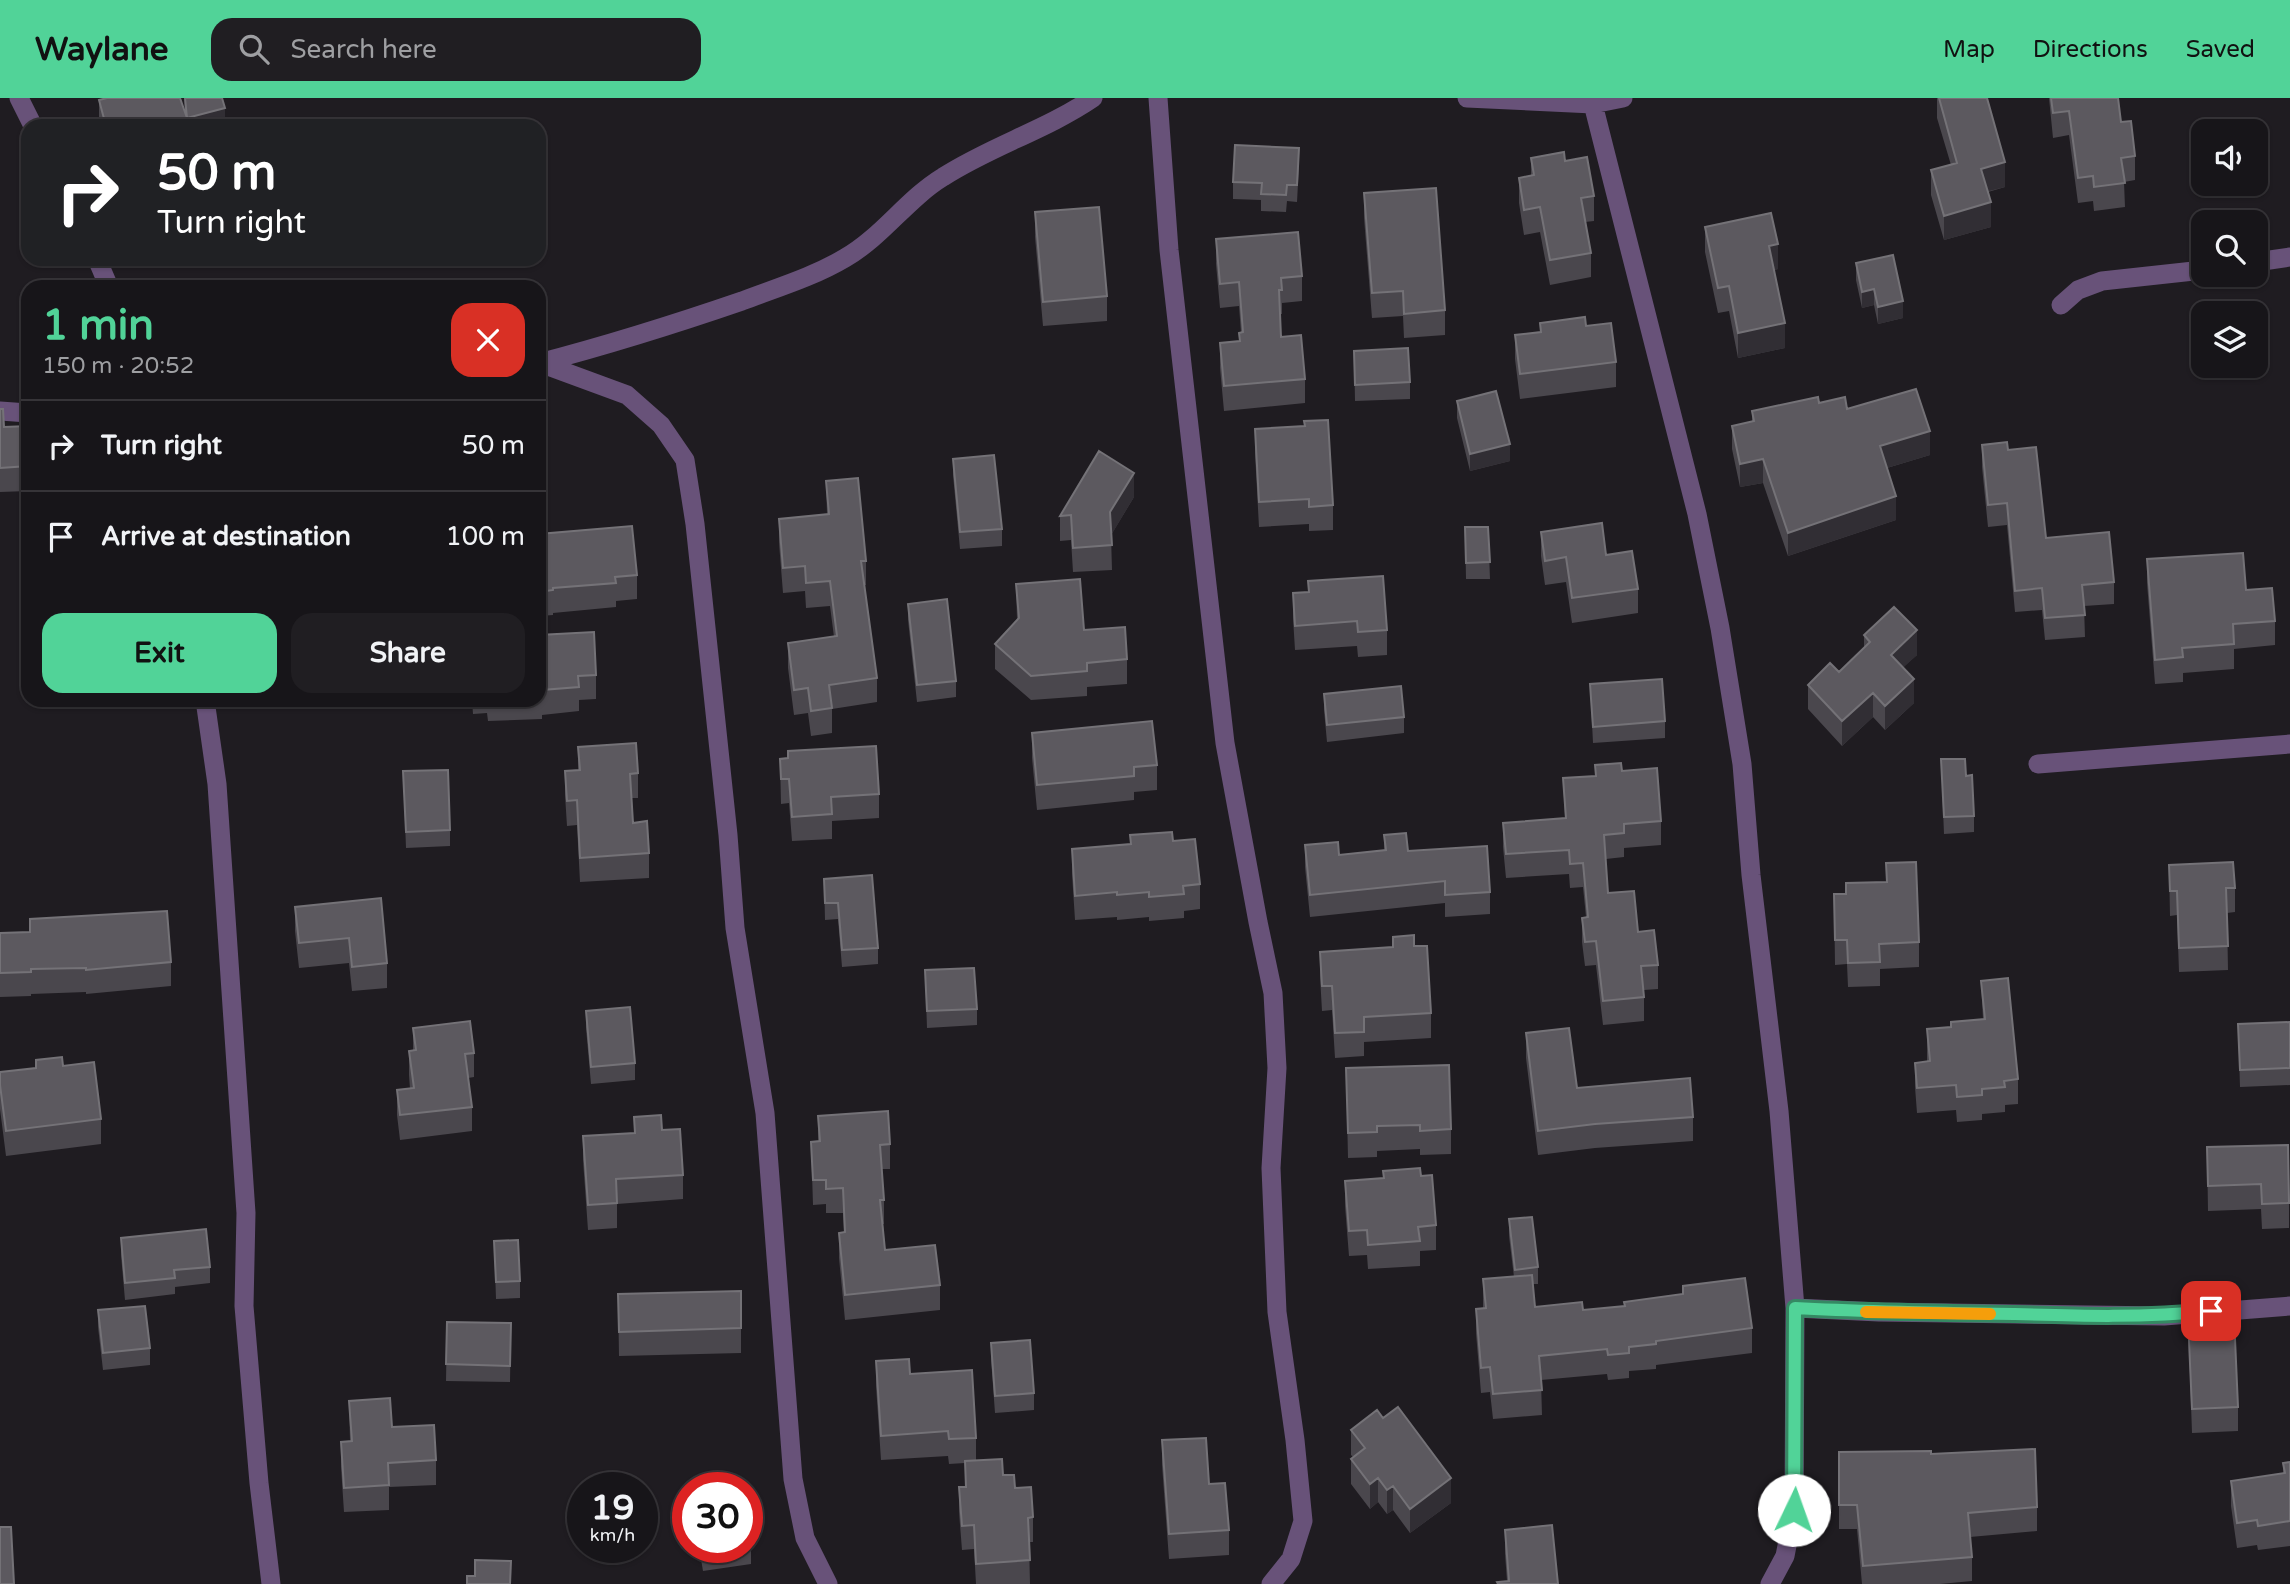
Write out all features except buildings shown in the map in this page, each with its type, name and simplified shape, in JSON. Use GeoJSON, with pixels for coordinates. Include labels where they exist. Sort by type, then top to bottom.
{"type":"FeatureCollection","features":[{"type":"Feature","properties":{"kind":"street"},"geometry":{"type":"LineString","coordinates":[[19,98],[30,119]]}},
{"type":"Feature","properties":{"kind":"street"},"geometry":{"type":"LineString","coordinates":[[546,361],[665,328],[787,284],[846,258],[881,231],[914,198],[941,177],[984,153],[1067,116],[1093,98]]}},
{"type":"Feature","properties":{"kind":"street"},"geometry":{"type":"LineString","coordinates":[[1158,98],[1169,250],[1225,743],[1273,993],[1277,1068],[1270,1168],[1277,1312],[1303,1521],[1291,1559],[1271,1584]]}},
{"type":"Feature","properties":{"kind":"street"},"geometry":{"type":"LineString","coordinates":[[1466,98],[1593,104],[1623,98]]}},
{"type":"Feature","properties":{"kind":"street"},"geometry":{"type":"LineString","coordinates":[[1593,104],[1697,514],[1720,628],[1742,764],[1751,875],[1779,1111],[1795,1308],[1794,1510],[1785,1556],[1770,1584]]}},
{"type":"Feature","properties":{"kind":"street"},"geometry":{"type":"LineString","coordinates":[[2268,260],[2290,257]]}},
{"type":"Feature","properties":{"kind":"street"},"geometry":{"type":"LineString","coordinates":[[2061,305],[2078,290],[2102,281],[2191,271]]}},
{"type":"Feature","properties":{"kind":"street"},"geometry":{"type":"LineString","coordinates":[[546,366],[627,396],[662,425],[685,460],[703,592],[735,928],[765,1113],[793,1479],[805,1538],[828,1584]]}},
{"type":"Feature","properties":{"kind":"street"},"geometry":{"type":"LineString","coordinates":[[0,411],[21,413]]}},
{"type":"Feature","properties":{"kind":"street"},"geometry":{"type":"LineString","coordinates":[[206,707],[217,784],[246,1213],[244,1307],[259,1483],[271,1584]]}},
{"type":"Feature","properties":{"kind":"street"},"geometry":{"type":"LineString","coordinates":[[2038,764],[2290,744]]}},
{"type":"Feature","properties":{"kind":"street"},"geometry":{"type":"LineString","coordinates":[[1795,1308],[2139,1316],[2290,1306]]}},
{"type":"Feature","properties":{"kind":"slow traffic"},"geometry":{"type":"LineString","coordinates":[[1866,1312],[1990,1314]]}},
{"type":"Feature","properties":{"kind":"route"},"geometry":{"type":"LineString","coordinates":[[1794,1510],[1795,1308],[2102,1316],[2164,1316],[2211,1311]]}}]}
